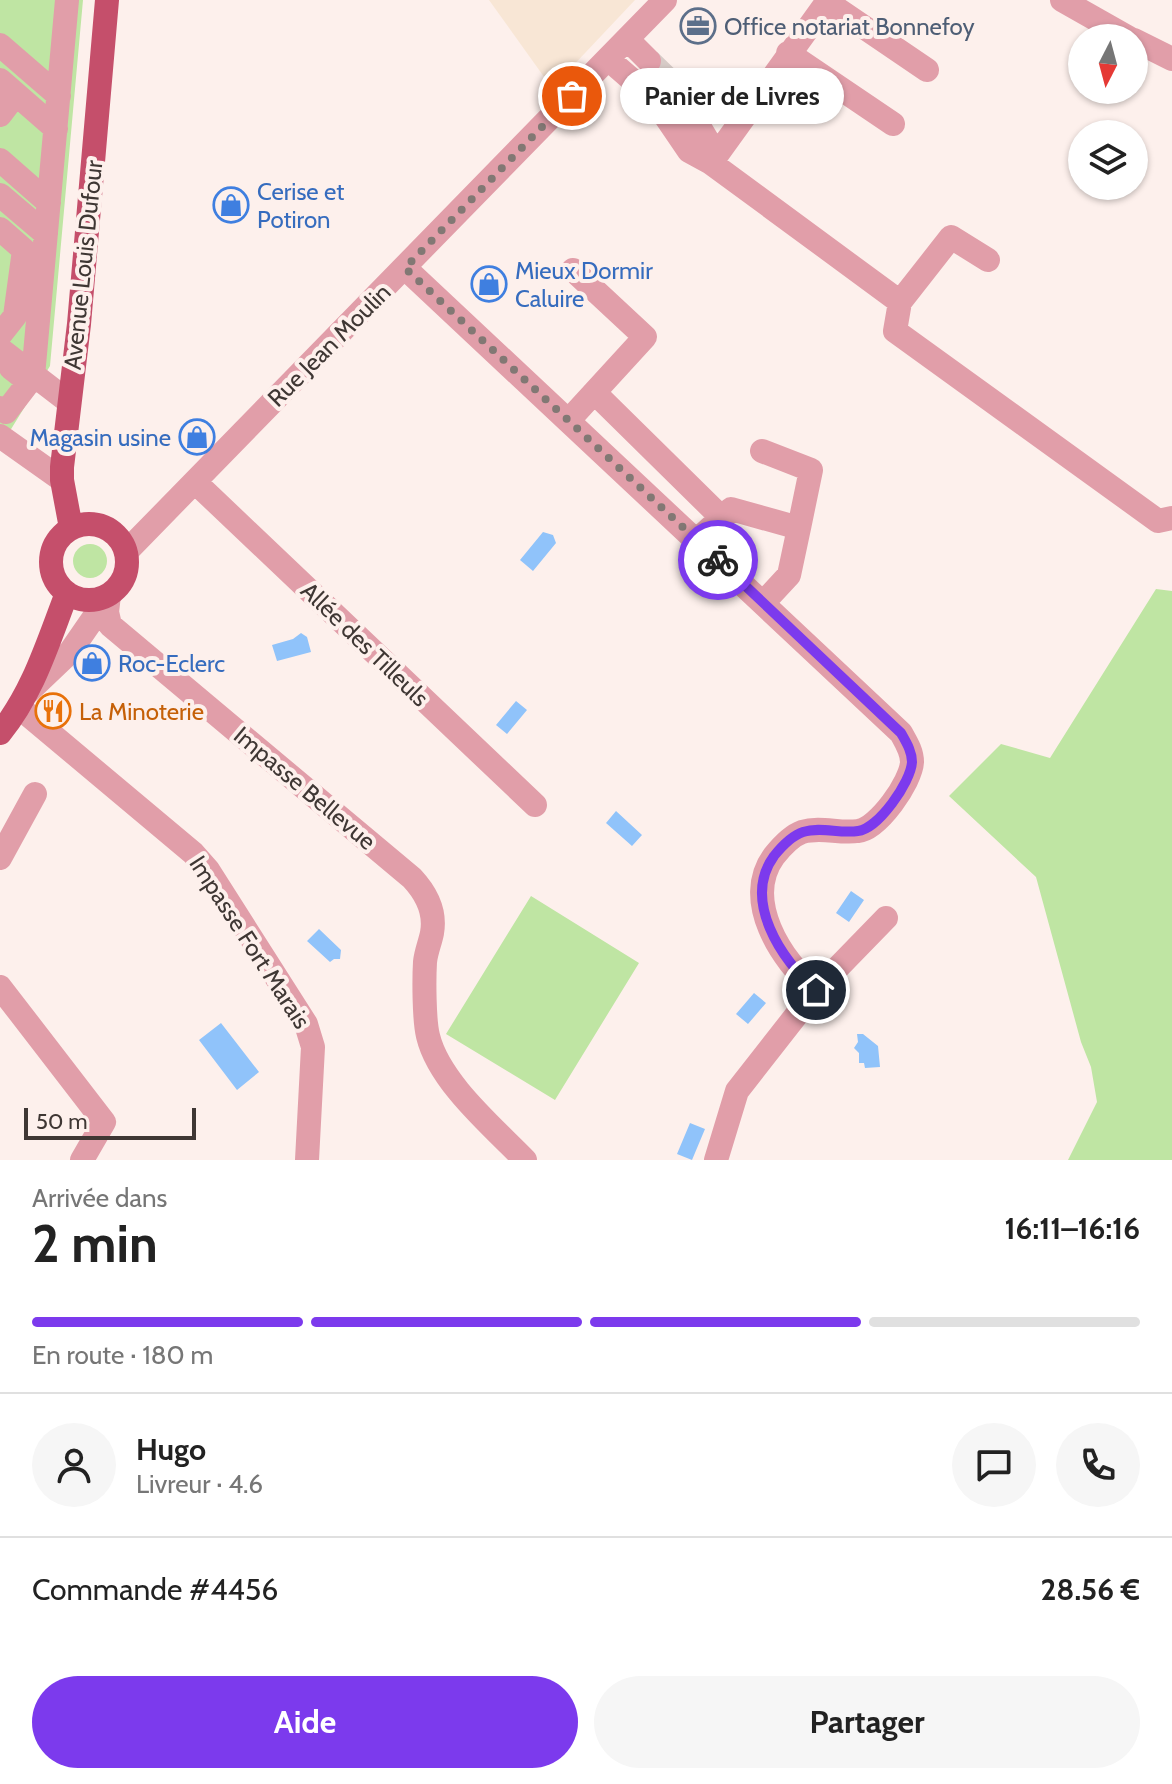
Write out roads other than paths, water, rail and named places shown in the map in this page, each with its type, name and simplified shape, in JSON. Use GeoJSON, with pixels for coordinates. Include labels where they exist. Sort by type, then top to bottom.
{"type":"FeatureCollection","features":[{"type":"Feature","properties":{"kind":"main road","name":"Avenue Louis Dufour"},"geometry":{"type":"LineString","coordinates":[[71,528],[62,480],[107,0]]}},
{"type":"Feature","properties":{"kind":"main road"},"geometry":{"type":"LineString","coordinates":[[94,524],[104,527],[122,542],[126,552],[128,564],[119,587],[109,595],[88,600],[67,593],[55,580],[51,569],[55,545],[71,528],[94,524]]}},
{"type":"Feature","properties":{"kind":"main road"},"geometry":{"type":"LineString","coordinates":[[0,733],[24,699],[67,593]]}},
{"type":"Feature","properties":{"kind":"street"},"geometry":{"type":"LineString","coordinates":[[67,0],[38,328],[9,380],[69,402]]}},
{"type":"Feature","properties":{"kind":"street","name":"Rue Jean Moulin"},"geometry":{"type":"LineString","coordinates":[[126,552],[665,0]]}},
{"type":"Feature","properties":{"kind":"street"},"geometry":{"type":"LineString","coordinates":[[1062,0],[1105,24]]}},
{"type":"Feature","properties":{"kind":"street"},"geometry":{"type":"LineString","coordinates":[[711,163],[827,2],[927,70]]}},
{"type":"Feature","properties":{"kind":"street"},"geometry":{"type":"LineString","coordinates":[[627,39],[649,61]]}},
{"type":"Feature","properties":{"kind":"street"},"geometry":{"type":"LineString","coordinates":[[0,45],[59,96]]}},
{"type":"Feature","properties":{"kind":"street"},"geometry":{"type":"LineString","coordinates":[[1148,47],[1172,59]]}},
{"type":"Feature","properties":{"kind":"street"},"geometry":{"type":"LineString","coordinates":[[788,53],[893,124]]}},
{"type":"Feature","properties":{"kind":"street"},"geometry":{"type":"LineString","coordinates":[[608,59],[631,79]]}},
{"type":"Feature","properties":{"kind":"street"},"geometry":{"type":"LineString","coordinates":[[4,84],[56,129]]}},
{"type":"Feature","properties":{"kind":"street"},"geometry":{"type":"LineString","coordinates":[[0,115],[4,84]]}},
{"type":"Feature","properties":{"kind":"street"},"geometry":{"type":"LineString","coordinates":[[675,86],[709,143],[711,163]]}},
{"type":"Feature","properties":{"kind":"street"},"geometry":{"type":"LineString","coordinates":[[657,104],[689,151],[711,163],[900,302]]}},
{"type":"Feature","properties":{"kind":"street"},"geometry":{"type":"LineString","coordinates":[[0,160],[49,203]]}},
{"type":"Feature","properties":{"kind":"street"},"geometry":{"type":"LineString","coordinates":[[0,195],[46,234]]}},
{"type":"Feature","properties":{"kind":"street"},"geometry":{"type":"LineString","coordinates":[[0,229],[24,250],[0,335]]}},
{"type":"Feature","properties":{"kind":"street"},"geometry":{"type":"LineString","coordinates":[[988,260],[951,237],[900,302],[895,331],[1167,513]]}},
{"type":"Feature","properties":{"kind":"street"},"geometry":{"type":"LineString","coordinates":[[405,268],[901,733],[912,762],[907,782],[875,824],[859,831],[819,829],[802,832],[781,847],[765,874],[764,907],[775,940],[786,959],[816,990]]}},
{"type":"Feature","properties":{"kind":"street"},"geometry":{"type":"LineString","coordinates":[[569,420],[645,337],[573,270]]}},
{"type":"Feature","properties":{"kind":"street"},"geometry":{"type":"LineString","coordinates":[[10,307],[38,328]]}},
{"type":"Feature","properties":{"kind":"street"},"geometry":{"type":"LineString","coordinates":[[595,393],[722,518]]}},
{"type":"Feature","properties":{"kind":"street"},"geometry":{"type":"LineString","coordinates":[[0,436],[62,480]]}},
{"type":"Feature","properties":{"kind":"street"},"geometry":{"type":"LineString","coordinates":[[762,451],[811,470],[789,575],[763,603]]}},
{"type":"Feature","properties":{"kind":"street","name":"Allée des Tilleuls"},"geometry":{"type":"LineString","coordinates":[[195,482],[535,805]]}},
{"type":"Feature","properties":{"kind":"street"},"geometry":{"type":"LineString","coordinates":[[697,540],[731,509],[799,528]]}},
{"type":"Feature","properties":{"kind":"street"},"geometry":{"type":"LineString","coordinates":[[24,699],[70,652],[109,595]]}},
{"type":"Feature","properties":{"kind":"street","name":"Impasse Bellevue"},"geometry":{"type":"LineString","coordinates":[[109,595],[107,612],[110,625],[425,892],[432,910],[433,929],[425,961],[428,1037],[458,1091],[525,1160]]}},
{"type":"Feature","properties":{"kind":"street","name":"Impasse Fort Marais"},"geometry":{"type":"LineString","coordinates":[[24,699],[208,870],[306,1024],[313,1047],[307,1160]]}},
{"type":"Feature","properties":{"kind":"street"},"geometry":{"type":"LineString","coordinates":[[0,858],[35,794]]}},
{"type":"Feature","properties":{"kind":"street"},"geometry":{"type":"LineString","coordinates":[[716,1160],[737,1091],[816,990],[886,918]]}},
{"type":"Feature","properties":{"kind":"street"},"geometry":{"type":"LineString","coordinates":[[0,987],[104,1122],[82,1160]]}},
{"type":"Feature","properties":{"kind":"water"},"geometry":{"type":"Polygon","coordinates":[[[543,532],[553,535],[556,543],[533,571],[520,560],[543,532]]]}},
{"type":"Feature","properties":{"kind":"water"},"geometry":{"type":"Polygon","coordinates":[[[301,633],[307,637],[311,652],[277,661],[272,645],[293,639],[301,633]]]}},
{"type":"Feature","properties":{"kind":"water"},"geometry":{"type":"Polygon","coordinates":[[[516,701],[527,710],[507,734],[496,725],[516,701]]]}},
{"type":"Feature","properties":{"kind":"water"},"geometry":{"type":"Polygon","coordinates":[[[616,811],[642,835],[632,846],[606,823],[616,811]]]}},
{"type":"Feature","properties":{"kind":"water"},"geometry":{"type":"Polygon","coordinates":[[[851,891],[864,900],[849,922],[836,913],[851,891]]]}},
{"type":"Feature","properties":{"kind":"water"},"geometry":{"type":"Polygon","coordinates":[[[319,929],[341,950],[340,959],[330,962],[307,941],[319,929]]]}},
{"type":"Feature","properties":{"kind":"water"},"geometry":{"type":"Polygon","coordinates":[[[754,993],[766,1003],[748,1024],[736,1014],[754,993]]]}},
{"type":"Feature","properties":{"kind":"water"},"geometry":{"type":"Polygon","coordinates":[[[221,1023],[259,1072],[237,1090],[199,1040],[221,1023]]]}},
{"type":"Feature","properties":{"kind":"water"},"geometry":{"type":"Polygon","coordinates":[[[857,1034],[863,1034],[878,1046],[880,1067],[865,1068],[864,1063],[859,1063],[859,1053],[854,1048],[858,1042],[857,1034]]]}},
{"type":"Feature","properties":{"kind":"water"},"geometry":{"type":"Polygon","coordinates":[[[690,1123],[705,1129],[692,1160],[677,1154],[690,1123]]]}},
{"type":"Feature","properties":{"kind":"tunnel"},"geometry":{"type":"LineString","coordinates":[[649,61],[675,86]]}},
{"type":"Feature","properties":{"kind":"tunnel"},"geometry":{"type":"LineString","coordinates":[[631,79],[657,104]]}},
{"type":"Feature","properties":{"kind":"place","name":"Office notariat Bonnefoy"},"geometry":{"type":"Point","coordinates":[698,26]}},
{"type":"Feature","properties":{"kind":"place","name":"Panier de Livres"},"geometry":{"type":"Point","coordinates":[572,96]}},
{"type":"Feature","properties":{"kind":"place","name":"Cerise et Potiron"},"geometry":{"type":"Point","coordinates":[231,205]}},
{"type":"Feature","properties":{"kind":"place","name":"Mieux Dormir Caluire"},"geometry":{"type":"Point","coordinates":[489,284]}},
{"type":"Feature","properties":{"kind":"place","name":"Magasin usine"},"geometry":{"type":"Point","coordinates":[197,437]}},
{"type":"Feature","properties":{"kind":"place","name":"Roc-Eclerc"},"geometry":{"type":"Point","coordinates":[92,663]}},
{"type":"Feature","properties":{"kind":"place","name":"La Minoterie"},"geometry":{"type":"Point","coordinates":[53,711]}}]}
